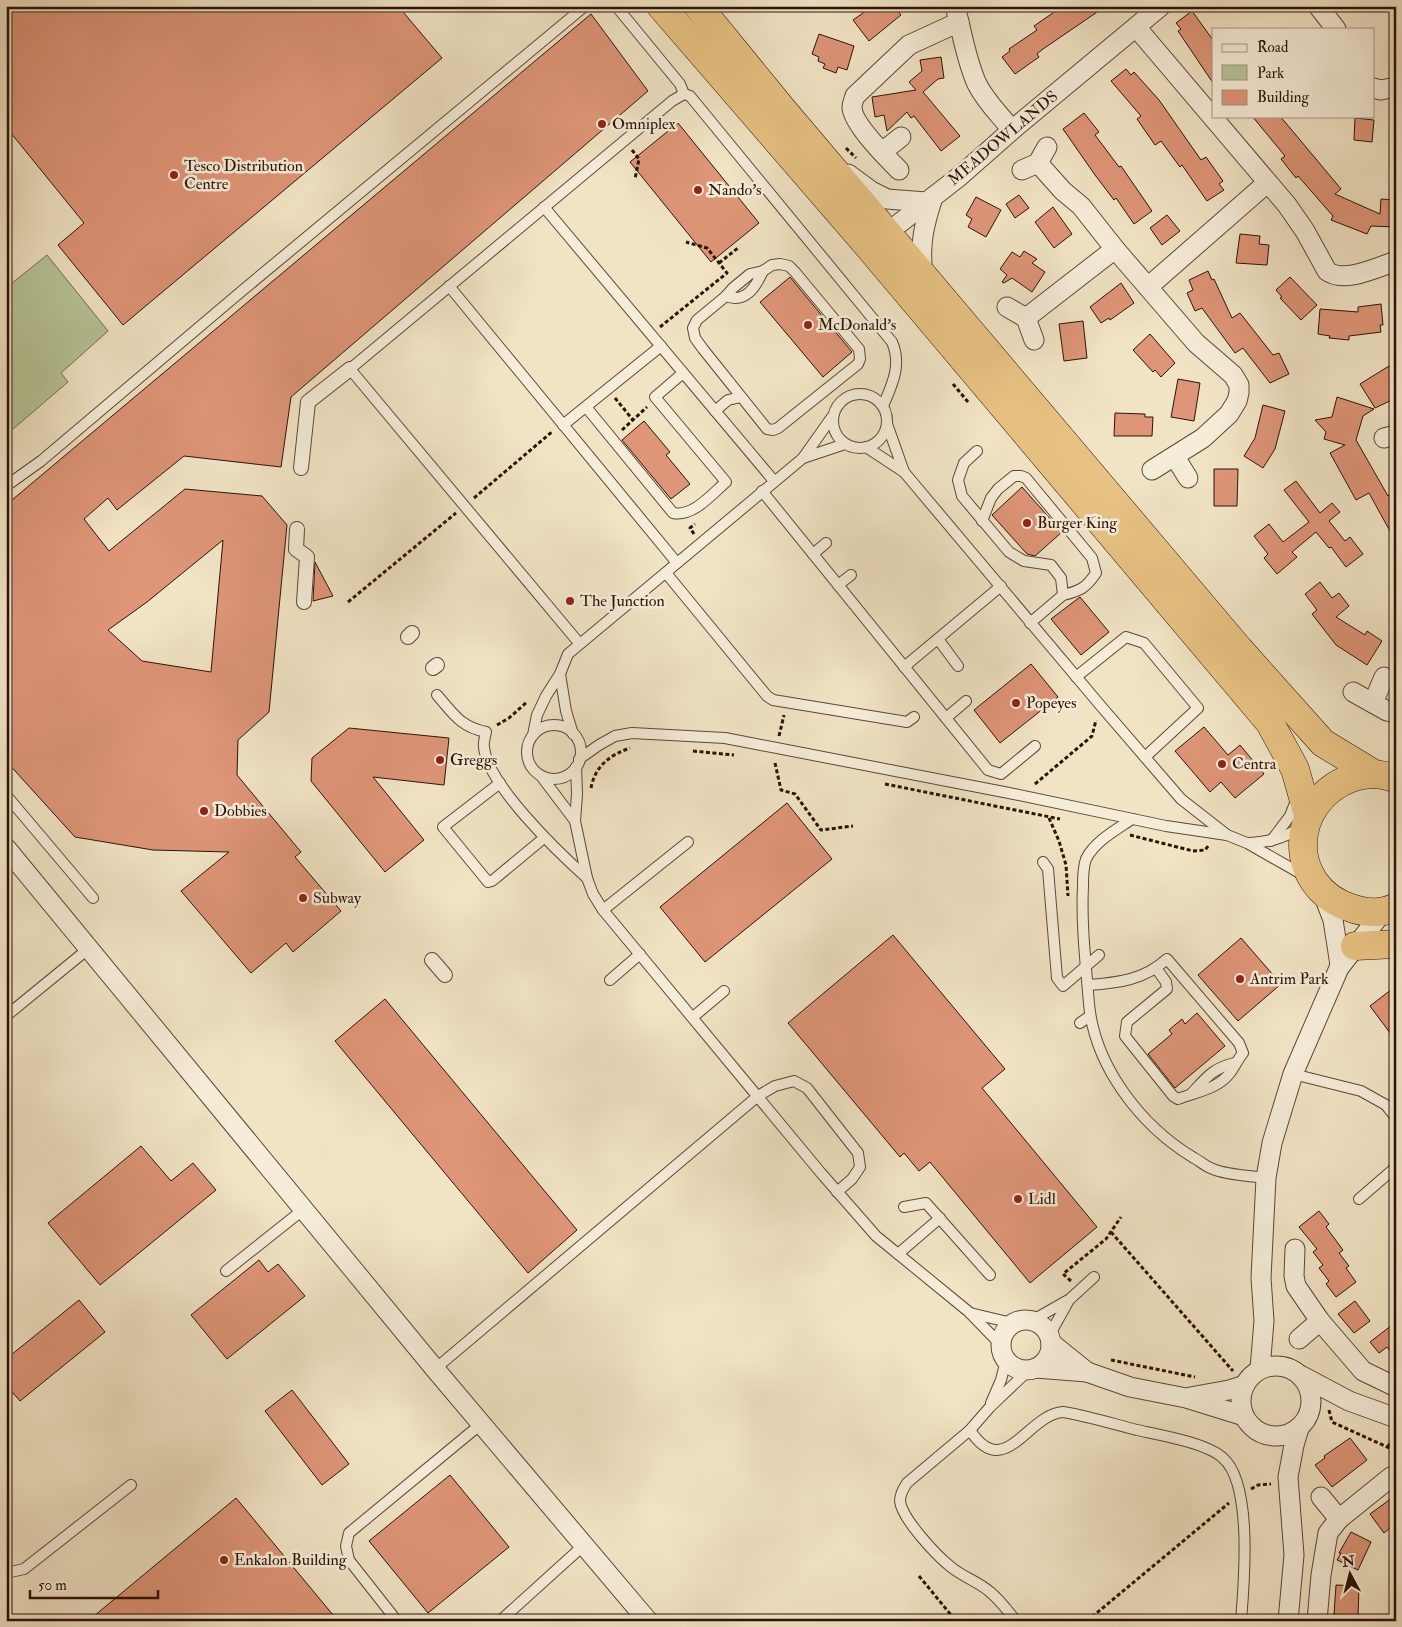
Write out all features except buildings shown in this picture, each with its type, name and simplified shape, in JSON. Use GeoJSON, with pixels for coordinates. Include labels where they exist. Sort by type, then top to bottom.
{"type":"FeatureCollection","features":[{"type":"Feature","properties":{"kind":"highway"},"geometry":{"type":"LineString","coordinates":[[661,6],[878,240],[1270,723],[1295,769],[1305,809],[1303,852],[1309,874],[1319,886],[1340,904],[1361,911],[1391,910]]}},
{"type":"Feature","properties":{"kind":"highway"},"geometry":{"type":"LineString","coordinates":[[698,6],[822,155],[878,240],[923,274],[1239,650],[1322,743],[1385,777]]}},
{"type":"Feature","properties":{"kind":"highway"},"geometry":{"type":"LineString","coordinates":[[1305,809],[1337,783],[1358,776],[1385,777]]}},
{"type":"Feature","properties":{"kind":"highway"},"geometry":{"type":"LineString","coordinates":[[1348,956],[1396,944]]}},
{"type":"Feature","properties":{"kind":"street","name":"MEADOWLANDS"},"geometry":{"type":"LineString","coordinates":[[878,240],[960,176],[1012,130],[1161,6]]}},
{"type":"Feature","properties":{"kind":"street"},"geometry":{"type":"LineString","coordinates":[[1318,6],[1335,28]]}},
{"type":"Feature","properties":{"kind":"street"},"geometry":{"type":"LineString","coordinates":[[898,170],[853,115],[851,105],[856,96],[909,45],[957,14],[970,65],[977,84],[995,112],[1012,130]]}},
{"type":"Feature","properties":{"kind":"street"},"geometry":{"type":"LineString","coordinates":[[1136,27],[1212,118]]}},
{"type":"Feature","properties":{"kind":"street"},"geometry":{"type":"LineString","coordinates":[[1374,88],[1381,90],[1396,87]]}},
{"type":"Feature","properties":{"kind":"street"},"geometry":{"type":"LineString","coordinates":[[1212,118],[1297,218],[1323,265],[1332,275],[1348,276],[1396,261]]}},
{"type":"Feature","properties":{"kind":"street"},"geometry":{"type":"LineString","coordinates":[[882,152],[901,137]]}},
{"type":"Feature","properties":{"kind":"street"},"geometry":{"type":"LineString","coordinates":[[822,155],[872,191],[887,199],[929,200],[920,254],[923,274]]}},
{"type":"Feature","properties":{"kind":"street"},"geometry":{"type":"LineString","coordinates":[[1035,160],[1063,191],[1081,206],[1115,249],[1196,343],[1237,381],[1240,389],[1235,406],[1229,414],[1203,438],[1152,470]]}},
{"type":"Feature","properties":{"kind":"street"},"geometry":{"type":"LineString","coordinates":[[1148,287],[1267,183]]}},
{"type":"Feature","properties":{"kind":"street"},"geometry":{"type":"LineString","coordinates":[[1026,318],[1115,249]]}},
{"type":"Feature","properties":{"kind":"street"},"geometry":{"type":"LineString","coordinates":[[1008,307],[1026,318],[1034,340]]}},
{"type":"Feature","properties":{"kind":"street"},"geometry":{"type":"LineString","coordinates":[[301,468],[308,402],[350,369]]}},
{"type":"Feature","properties":{"kind":"street"},"geometry":{"type":"LineString","coordinates":[[1175,457],[1188,478]]}},
{"type":"Feature","properties":{"kind":"street"},"geometry":{"type":"LineString","coordinates":[[297,529],[296,549],[306,557],[304,602]]}},
{"type":"Feature","properties":{"kind":"street"},"geometry":{"type":"LineString","coordinates":[[1373,702],[1384,677]]}},
{"type":"Feature","properties":{"kind":"street"},"geometry":{"type":"LineString","coordinates":[[1353,692],[1387,711],[1396,713]]}},
{"type":"Feature","properties":{"kind":"street"},"geometry":{"type":"LineString","coordinates":[[6,848],[435,1369],[648,1621]]}},
{"type":"Feature","properties":{"kind":"street"},"geometry":{"type":"LineString","coordinates":[[1319,886],[1348,956]]}},
{"type":"Feature","properties":{"kind":"street"},"geometry":{"type":"LineString","coordinates":[[1260,1369],[1264,1321],[1261,1278],[1266,1178],[1272,1143],[1292,1074],[1348,956],[1391,910]]}},
{"type":"Feature","properties":{"kind":"street"},"geometry":{"type":"LineString","coordinates":[[432,960],[445,976]]}},
{"type":"Feature","properties":{"kind":"street"},"geometry":{"type":"LineString","coordinates":[[1295,1250],[1294,1276],[1296,1286],[1320,1321],[1363,1372],[1396,1387]]}},
{"type":"Feature","properties":{"kind":"street"},"geometry":{"type":"LineString","coordinates":[[1087,1372],[1050,1339],[1046,1329],[1033,1320],[1019,1320],[1012,1323],[1002,1336],[1003,1352],[1016,1368],[1087,1372],[1130,1387],[1186,1398],[1244,1416]]}},
{"type":"Feature","properties":{"kind":"street"},"geometry":{"type":"LineString","coordinates":[[1264,1321],[1282,1366]]}},
{"type":"Feature","properties":{"kind":"street"},"geometry":{"type":"LineString","coordinates":[[1298,1339],[1320,1321]]}},
{"type":"Feature","properties":{"kind":"street"},"geometry":{"type":"LineString","coordinates":[[1032,1369],[1047,1358],[1050,1339]]}},
{"type":"Feature","properties":{"kind":"street"},"geometry":{"type":"LineString","coordinates":[[1186,1398],[1236,1387],[1260,1369],[1270,1366],[1282,1366],[1293,1369],[1302,1376],[1348,1401],[1396,1418]]}},
{"type":"Feature","properties":{"kind":"street"},"geometry":{"type":"LineString","coordinates":[[1302,1376],[1308,1384],[1312,1403],[1318,1409]]}},
{"type":"Feature","properties":{"kind":"street"},"geometry":{"type":"LineString","coordinates":[[1236,1387],[1241,1395],[1241,1406],[1244,1416],[1250,1426],[1270,1436],[1282,1436],[1299,1428],[1318,1409],[1348,1401]]}},
{"type":"Feature","properties":{"kind":"street"},"geometry":{"type":"LineString","coordinates":[[1288,1621],[1294,1555],[1288,1479],[1299,1428]]}},
{"type":"Feature","properties":{"kind":"street"},"geometry":{"type":"LineString","coordinates":[[1270,1436],[1277,1448],[1288,1479]]}},
{"type":"Feature","properties":{"kind":"street"},"geometry":{"type":"LineString","coordinates":[[1317,1621],[1328,1533],[1339,1519],[1391,1477]]}},
{"type":"Feature","properties":{"kind":"street"},"geometry":{"type":"LineString","coordinates":[[1321,1497],[1339,1519]]}},
{"type":"Feature","properties":{"kind":"lane"},"geometry":{"type":"LineString","coordinates":[[6,486],[41,461],[585,6]]}},
{"type":"Feature","properties":{"kind":"lane"},"geometry":{"type":"LineString","coordinates":[[616,6],[680,84],[684,94]]}},
{"type":"Feature","properties":{"kind":"lane"},"geometry":{"type":"LineString","coordinates":[[579,643],[350,369],[672,101],[684,94],[690,96],[892,342],[896,350],[895,377],[883,406]]}},
{"type":"Feature","properties":{"kind":"lane"},"geometry":{"type":"LineString","coordinates":[[544,207],[774,481]]}},
{"type":"Feature","properties":{"kind":"lane"},"geometry":{"type":"LineString","coordinates":[[772,265],[789,266],[859,349],[860,360],[858,364],[806,406],[773,430],[767,429],[734,388],[699,344],[695,338],[693,328],[697,320],[750,274],[763,271],[772,265]]}},
{"type":"Feature","properties":{"kind":"lane"},"geometry":{"type":"LineString","coordinates":[[448,286],[677,563]]}},
{"type":"Feature","properties":{"kind":"lane"},"geometry":{"type":"LineString","coordinates":[[563,425],[661,346]]}},
{"type":"Feature","properties":{"kind":"lane"},"geometry":{"type":"LineString","coordinates":[[586,407],[672,513],[682,515],[693,510],[726,482],[656,397],[683,373]]}},
{"type":"Feature","properties":{"kind":"lane"},"geometry":{"type":"LineString","coordinates":[[715,411],[728,400],[734,388]]}},
{"type":"Feature","properties":{"kind":"lane"},"geometry":{"type":"LineString","coordinates":[[533,735],[537,715],[560,674],[568,654],[803,458],[832,417],[835,409],[846,397],[854,394],[870,395],[883,406],[887,424],[904,472]]}},
{"type":"Feature","properties":{"kind":"lane"},"geometry":{"type":"LineString","coordinates":[[728,400],[741,397]]}},
{"type":"Feature","properties":{"kind":"lane"},"geometry":{"type":"LineString","coordinates":[[832,417],[835,433],[845,444],[852,447],[866,447],[879,440],[887,424]]}},
{"type":"Feature","properties":{"kind":"lane"},"geometry":{"type":"LineString","coordinates":[[803,458],[845,444]]}},
{"type":"Feature","properties":{"kind":"lane"},"geometry":{"type":"LineString","coordinates":[[866,447],[904,472],[1100,706],[1181,799],[1222,835]]}},
{"type":"Feature","properties":{"kind":"lane"},"geometry":{"type":"LineString","coordinates":[[976,451],[964,462],[958,480],[962,496],[1009,552],[1024,561],[1051,565],[1061,578],[1062,595]]}},
{"type":"Feature","properties":{"kind":"lane"},"geometry":{"type":"LineString","coordinates":[[982,520],[991,498],[998,489],[1014,476],[1021,476],[1026,478],[1092,558],[1096,573],[1089,583],[1077,592],[1062,595],[1030,622]]}},
{"type":"Feature","properties":{"kind":"lane"},"geometry":{"type":"LineString","coordinates":[[762,491],[988,770],[1001,774],[1035,746]]}},
{"type":"Feature","properties":{"kind":"lane"},"geometry":{"type":"LineString","coordinates":[[813,554],[826,543]]}},
{"type":"Feature","properties":{"kind":"lane"},"geometry":{"type":"LineString","coordinates":[[666,573],[767,696],[773,700],[908,722],[914,717]]}},
{"type":"Feature","properties":{"kind":"lane"},"geometry":{"type":"LineString","coordinates":[[838,586],[851,575]]}},
{"type":"Feature","properties":{"kind":"lane"},"geometry":{"type":"LineString","coordinates":[[904,667],[1001,586]]}},
{"type":"Feature","properties":{"kind":"lane"},"geometry":{"type":"LineString","coordinates":[[1076,677],[1126,637],[1144,643],[1198,708],[1145,757]]}},
{"type":"Feature","properties":{"kind":"lane"},"geometry":{"type":"LineString","coordinates":[[938,639],[958,666]]}},
{"type":"Feature","properties":{"kind":"lane"},"geometry":{"type":"LineString","coordinates":[[560,674],[566,711],[580,750],[575,820],[587,878],[593,894],[603,910],[837,1192],[876,1236],[969,1312],[1003,1352],[1000,1380],[990,1407]]}},
{"type":"Feature","properties":{"kind":"lane"},"geometry":{"type":"LineString","coordinates":[[437,695],[464,725],[470,729],[486,732],[484,747],[487,759],[500,782],[544,838],[587,878]]}},
{"type":"Feature","properties":{"kind":"lane"},"geometry":{"type":"LineString","coordinates":[[946,718],[966,701]]}},
{"type":"Feature","properties":{"kind":"lane"},"geometry":{"type":"LineString","coordinates":[[574,734],[558,725],[548,725],[533,735],[528,743],[527,752],[528,761],[533,769],[540,775],[575,820]]}},
{"type":"Feature","properties":{"kind":"lane"},"geometry":{"type":"LineString","coordinates":[[540,775],[556,778],[563,776],[615,736],[632,733],[725,738],[1132,819],[1222,835],[1247,843],[1319,886]]}},
{"type":"Feature","properties":{"kind":"lane"},"geometry":{"type":"LineString","coordinates":[[500,782],[443,827],[488,882],[492,881],[544,838]]}},
{"type":"Feature","properties":{"kind":"lane"},"geometry":{"type":"LineString","coordinates":[[6,795],[93,898]]}},
{"type":"Feature","properties":{"kind":"lane"},"geometry":{"type":"LineString","coordinates":[[1270,842],[1290,816],[1305,809]]}},
{"type":"Feature","properties":{"kind":"lane"},"geometry":{"type":"LineString","coordinates":[[1247,843],[1270,842],[1289,835],[1305,809]]}},
{"type":"Feature","properties":{"kind":"lane"},"geometry":{"type":"LineString","coordinates":[[1132,819],[1094,848],[1086,860],[1084,870],[1083,921],[1090,1016],[1100,1047],[1112,1074],[1131,1102],[1151,1125],[1179,1149],[1214,1170],[1266,1178]]}},
{"type":"Feature","properties":{"kind":"lane"},"geometry":{"type":"LineString","coordinates":[[603,910],[688,842]]}},
{"type":"Feature","properties":{"kind":"lane"},"geometry":{"type":"LineString","coordinates":[[1043,862],[1048,869],[1057,978],[1063,986],[1099,955]]}},
{"type":"Feature","properties":{"kind":"lane"},"geometry":{"type":"LineString","coordinates":[[6,1016],[88,949]]}},
{"type":"Feature","properties":{"kind":"lane"},"geometry":{"type":"LineString","coordinates":[[610,980],[640,954]]}},
{"type":"Feature","properties":{"kind":"lane"},"geometry":{"type":"LineString","coordinates":[[1088,986],[1132,979],[1146,974],[1167,958],[1239,1043],[1243,1053],[1230,1073],[1215,1087],[1178,1098],[1173,1096],[1125,1036],[1127,1022],[1167,989],[1166,982],[1156,968]]}},
{"type":"Feature","properties":{"kind":"lane"},"geometry":{"type":"LineString","coordinates":[[693,1017],[724,991]]}},
{"type":"Feature","properties":{"kind":"lane"},"geometry":{"type":"LineString","coordinates":[[1080,1023],[1090,1016]]}},
{"type":"Feature","properties":{"kind":"lane"},"geometry":{"type":"LineString","coordinates":[[1292,1074],[1361,1091],[1386,1105],[1394,1113]]}},
{"type":"Feature","properties":{"kind":"lane"},"geometry":{"type":"LineString","coordinates":[[435,1369],[758,1096],[775,1086],[794,1081],[807,1088],[858,1153],[860,1167],[852,1179],[837,1192]]}},
{"type":"Feature","properties":{"kind":"lane"},"geometry":{"type":"LineString","coordinates":[[1359,1199],[1396,1167]]}},
{"type":"Feature","properties":{"kind":"lane"},"geometry":{"type":"LineString","coordinates":[[904,1206],[926,1203],[990,1275]]}},
{"type":"Feature","properties":{"kind":"lane"},"geometry":{"type":"LineString","coordinates":[[226,1271],[304,1209]]}},
{"type":"Feature","properties":{"kind":"lane"},"geometry":{"type":"LineString","coordinates":[[898,1254],[940,1218]]}},
{"type":"Feature","properties":{"kind":"lane"},"geometry":{"type":"LineString","coordinates":[[1033,1320],[1070,1299],[1094,1277]]}},
{"type":"Feature","properties":{"kind":"lane"},"geometry":{"type":"LineString","coordinates":[[1050,1339],[1070,1299]]}},
{"type":"Feature","properties":{"kind":"lane"},"geometry":{"type":"LineString","coordinates":[[969,1312],[1012,1323]]}},
{"type":"Feature","properties":{"kind":"lane"},"geometry":{"type":"LineString","coordinates":[[1016,1621],[989,1591],[952,1569],[937,1555],[906,1518],[900,1500],[902,1491],[907,1484],[970,1430],[990,1407],[1032,1369]]}},
{"type":"Feature","properties":{"kind":"lane"},"geometry":{"type":"LineString","coordinates":[[970,1430],[983,1445],[991,1449],[997,1449],[1018,1442],[1049,1416],[1068,1412],[1200,1446],[1224,1458],[1232,1469],[1240,1494],[1244,1562],[1241,1621]]}},
{"type":"Feature","properties":{"kind":"lane"},"geometry":{"type":"LineString","coordinates":[[397,1621],[349,1560],[346,1546],[349,1533],[481,1424]]}},
{"type":"Feature","properties":{"kind":"lane"},"geometry":{"type":"LineString","coordinates":[[6,1573],[24,1569],[131,1485]]}},
{"type":"Feature","properties":{"kind":"lane"},"geometry":{"type":"LineString","coordinates":[[500,1621],[584,1545]]}},
{"type":"Feature","properties":{"kind":"path"},"geometry":{"type":"LineString","coordinates":[[624,140],[639,159],[635,180]]}},
{"type":"Feature","properties":{"kind":"path"},"geometry":{"type":"LineString","coordinates":[[719,263],[738,248]]}},
{"type":"Feature","properties":{"kind":"path"},"geometry":{"type":"LineString","coordinates":[[611,438],[638,416],[656,397]]}},
{"type":"Feature","properties":{"kind":"path"},"geometry":{"type":"LineString","coordinates":[[486,732],[509,718],[528,701]]}},
{"type":"Feature","properties":{"kind":"path"},"geometry":{"type":"LineString","coordinates":[[779,739],[787,702]]}},
{"type":"Feature","properties":{"kind":"path"},"geometry":{"type":"LineString","coordinates":[[1029,783],[1036,784],[1092,736],[1100,706]]}},
{"type":"Feature","properties":{"kind":"path"},"geometry":{"type":"LineString","coordinates":[[577,794],[591,793],[593,780],[603,763],[615,753],[632,748]]}},
{"type":"Feature","properties":{"kind":"path"},"geometry":{"type":"LineString","coordinates":[[686,751],[740,756]]}},
{"type":"Feature","properties":{"kind":"path"},"geometry":{"type":"LineString","coordinates":[[766,761],[784,764]]}},
{"type":"Feature","properties":{"kind":"path"},"geometry":{"type":"LineString","coordinates":[[775,762],[781,790],[795,794],[821,830],[853,826]]}},
{"type":"Feature","properties":{"kind":"path"},"geometry":{"type":"LineString","coordinates":[[881,784],[1068,821]]}},
{"type":"Feature","properties":{"kind":"path"},"geometry":{"type":"LineString","coordinates":[[1049,817],[1066,865],[1068,901]]}},
{"type":"Feature","properties":{"kind":"path"},"geometry":{"type":"LineString","coordinates":[[1116,830],[1141,839],[1193,851],[1205,850],[1222,835]]}},
{"type":"Feature","properties":{"kind":"path"},"geometry":{"type":"LineString","coordinates":[[1080,1290],[1063,1274],[1106,1239],[1121,1217]]}},
{"type":"Feature","properties":{"kind":"path"},"geometry":{"type":"LineString","coordinates":[[1111,1232],[1146,1270],[1236,1387]]}},
{"type":"Feature","properties":{"kind":"path"},"geometry":{"type":"LineString","coordinates":[[1104,1359],[1236,1387]]}},
{"type":"Feature","properties":{"kind":"path"},"geometry":{"type":"LineString","coordinates":[[1318,1409],[1332,1422],[1396,1451]]}},
{"type":"Feature","properties":{"kind":"path"},"geometry":{"type":"LineString","coordinates":[[1388,1447],[1396,1430]]}},
{"type":"Feature","properties":{"kind":"path"},"geometry":{"type":"LineString","coordinates":[[1087,1621],[1240,1494],[1258,1485],[1288,1479]]}},
{"type":"Feature","properties":{"kind":"path"},"geometry":{"type":"LineString","coordinates":[[919,1576],[956,1621]]}},
{"type":"Feature","properties":{"kind":"path"},"geometry":{"type":"LineString","coordinates":[[967,1621],[973,1616],[977,1621]]}},
{"type":"Feature","properties":{"kind":"green space"},"geometry":{"type":"Polygon","coordinates":[[[47,255],[108,331],[61,373],[68,382],[6,435],[6,288],[47,255]]]}},
{"type":"Feature","properties":{"kind":"place","name":"Omniplex"},"geometry":{"type":"Point","coordinates":[602,124]}},
{"type":"Feature","properties":{"kind":"place","name":"Tesco Distribution Centre"},"geometry":{"type":"Point","coordinates":[174,175]}},
{"type":"Feature","properties":{"kind":"place","name":"Nando's"},"geometry":{"type":"Point","coordinates":[698,190]}},
{"type":"Feature","properties":{"kind":"place","name":"McDonald's"},"geometry":{"type":"Point","coordinates":[808,325]}},
{"type":"Feature","properties":{"kind":"place","name":"Burger King"},"geometry":{"type":"Point","coordinates":[1027,523]}},
{"type":"Feature","properties":{"kind":"place","name":"The Junction"},"geometry":{"type":"Point","coordinates":[570,601]}},
{"type":"Feature","properties":{"kind":"place","name":"Popeyes"},"geometry":{"type":"Point","coordinates":[1016,703]}},
{"type":"Feature","properties":{"kind":"place","name":"Greggs"},"geometry":{"type":"Point","coordinates":[440,760]}},
{"type":"Feature","properties":{"kind":"place","name":"Centra"},"geometry":{"type":"Point","coordinates":[1222,764]}},
{"type":"Feature","properties":{"kind":"place","name":"Dobbies"},"geometry":{"type":"Point","coordinates":[204,811]}},
{"type":"Feature","properties":{"kind":"place","name":"Subway"},"geometry":{"type":"Point","coordinates":[303,898]}},
{"type":"Feature","properties":{"kind":"place","name":"Antrim Park"},"geometry":{"type":"Point","coordinates":[1240,979]}},
{"type":"Feature","properties":{"kind":"place","name":"Lidl"},"geometry":{"type":"Point","coordinates":[1018,1199]}},
{"type":"Feature","properties":{"kind":"place","name":"Enkalon Building"},"geometry":{"type":"Point","coordinates":[224,1560]}}]}
